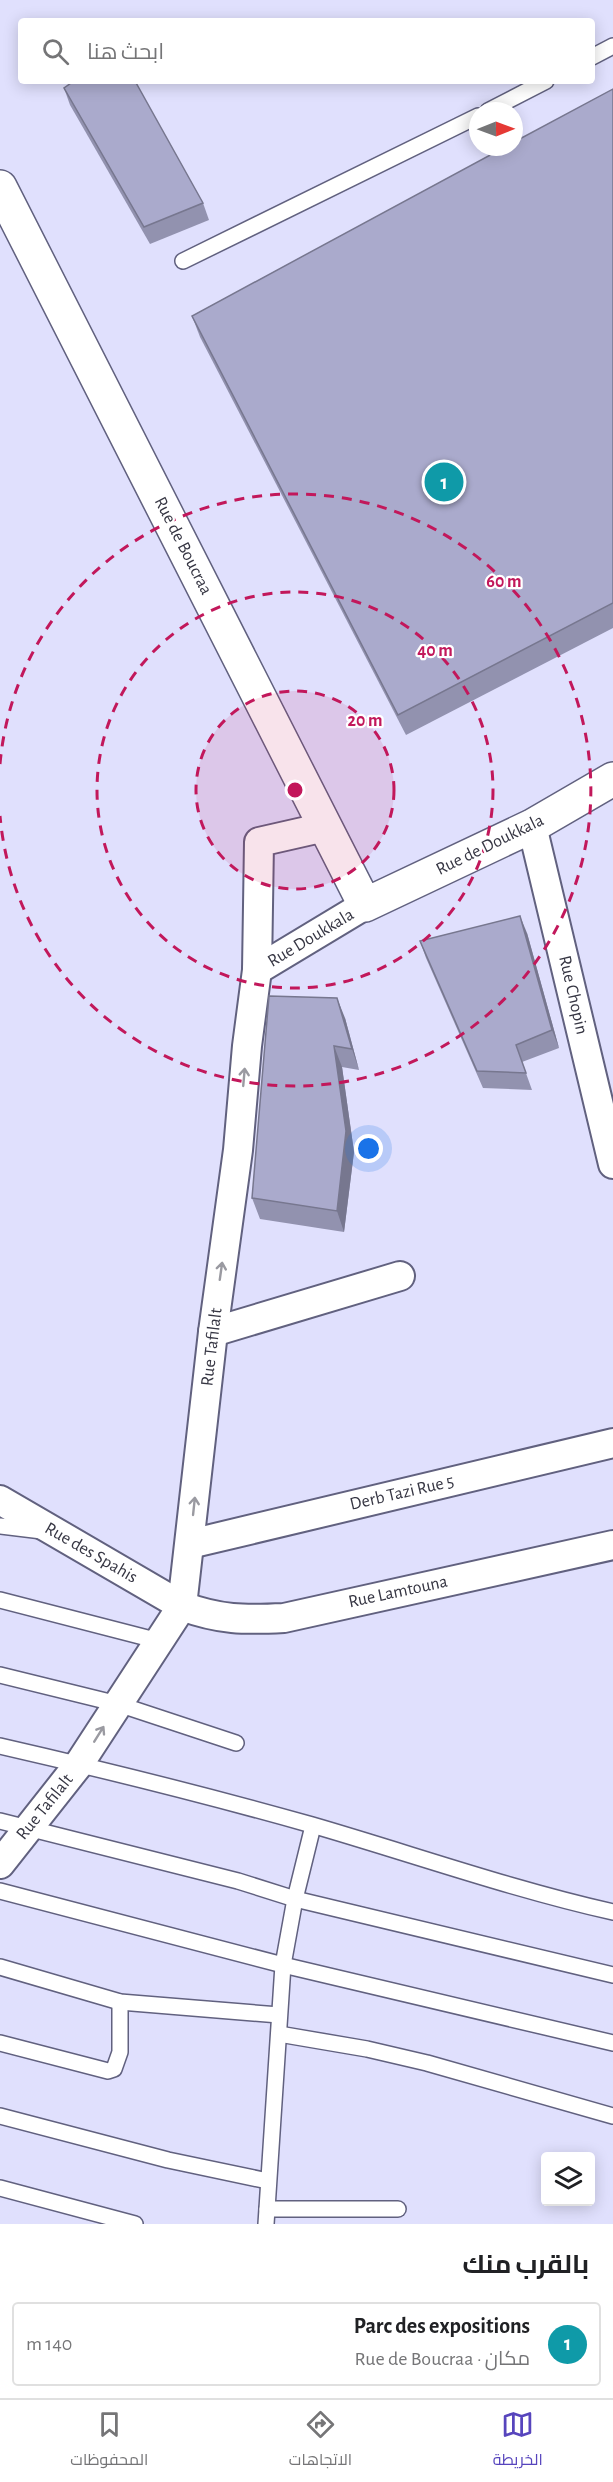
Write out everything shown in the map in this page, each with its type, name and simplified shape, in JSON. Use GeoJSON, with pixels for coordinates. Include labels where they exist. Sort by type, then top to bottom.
{"type":"FeatureCollection","features":[{"type":"Feature","properties":{"kind":"street","name":"Rue de Boucraa"},"geometry":{"type":"LineString","coordinates":[[0,187],[365,905]]}},
{"type":"Feature","properties":{"kind":"street","name":"Rue de Doukkala"},"geometry":{"type":"LineString","coordinates":[[365,905],[532,826],[613,779]]}},
{"type":"Feature","properties":{"kind":"street","name":"Rue Chopin"},"geometry":{"type":"LineString","coordinates":[[532,826],[613,1164]]}},
{"type":"Feature","properties":{"kind":"street","name":"Rue Tafilalt"},"geometry":{"type":"LineString","coordinates":[[0,1864],[79,1764],[182,1606],[213,1332],[238,1150],[247,1046],[257,970],[259,842],[325,827]]}},
{"type":"Feature","properties":{"kind":"street","name":"Rue Doukkala"},"geometry":{"type":"LineString","coordinates":[[257,970],[365,905]]}},
{"type":"Feature","properties":{"kind":"street"},"geometry":{"type":"LineString","coordinates":[[213,1332],[400,1276]]}},
{"type":"Feature","properties":{"kind":"street","name":"Derb Tazi Rue 5"},"geometry":{"type":"LineString","coordinates":[[190,1544],[613,1443]]}},
{"type":"Feature","properties":{"kind":"street","name":"Rue des Spahis"},"geometry":{"type":"LineString","coordinates":[[0,1500],[182,1606]]}},
{"type":"Feature","properties":{"kind":"street","name":"Rue Lamtouna"},"geometry":{"type":"LineString","coordinates":[[182,1606],[228,1619],[284,1618],[613,1545]]}},
{"type":"Feature","properties":{"kind":"lane"},"geometry":{"type":"LineString","coordinates":[[595,55],[613,46]]}},
{"type":"Feature","properties":{"kind":"lane"},"geometry":{"type":"LineString","coordinates":[[505,102],[540,84]]}},
{"type":"Feature","properties":{"kind":"lane"},"geometry":{"type":"LineString","coordinates":[[183,261],[469,120]]}},
{"type":"Feature","properties":{"kind":"lane"},"geometry":{"type":"LineString","coordinates":[[0,1526],[55,1533]]}},
{"type":"Feature","properties":{"kind":"lane"},"geometry":{"type":"LineString","coordinates":[[0,1600],[159,1641]]}},
{"type":"Feature","properties":{"kind":"lane"},"geometry":{"type":"LineString","coordinates":[[0,1675],[118,1704],[236,1743]]}},
{"type":"Feature","properties":{"kind":"lane"},"geometry":{"type":"LineString","coordinates":[[0,1746],[79,1764],[313,1826],[468,1873],[613,1912]]}},
{"type":"Feature","properties":{"kind":"lane"},"geometry":{"type":"LineString","coordinates":[[0,1821],[238,1881],[295,1899],[613,1975]]}},
{"type":"Feature","properties":{"kind":"lane"},"geometry":{"type":"LineString","coordinates":[[313,1826],[295,1899],[283,1965],[266,2217],[398,2209]]}},
{"type":"Feature","properties":{"kind":"lane"},"geometry":{"type":"LineString","coordinates":[[0,1891],[283,1965],[613,2043]]}},
{"type":"Feature","properties":{"kind":"lane"},"geometry":{"type":"LineString","coordinates":[[0,1967],[120,2002],[279,2015]]}},
{"type":"Feature","properties":{"kind":"lane"},"geometry":{"type":"LineString","coordinates":[[0,2043],[108,2071],[114,2069],[120,2052],[120,2002]]}},
{"type":"Feature","properties":{"kind":"lane"},"geometry":{"type":"LineString","coordinates":[[279,2034],[367,2049],[427,2063],[613,2115]]}},
{"type":"Feature","properties":{"kind":"lane"},"geometry":{"type":"LineString","coordinates":[[0,2116],[168,2160],[268,2181]]}},
{"type":"Feature","properties":{"kind":"lane"},"geometry":{"type":"LineString","coordinates":[[0,2188],[135,2224]]}},
{"type":"Feature","properties":{"kind":"building"},"geometry":{"type":"Polygon","coordinates":[[[70,84],[137,84],[203,203],[144,227],[64,88],[70,84]]]}},
{"type":"Feature","properties":{"kind":"building"},"geometry":{"type":"Polygon","coordinates":[[[613,89],[613,603],[398,715],[192,316],[488,156],[523,156],[523,137],[613,89]]]}},
{"type":"Feature","properties":{"kind":"building"},"geometry":{"type":"Polygon","coordinates":[[[520,916],[552,1030],[516,1045],[526,1073],[477,1071],[420,941],[520,916]]]}},
{"type":"Feature","properties":{"kind":"building"},"geometry":{"type":"Polygon","coordinates":[[[269,996],[337,998],[352,1049],[334,1046],[346,1131],[337,1211],[252,1198],[269,996]]]}},
{"type":"Feature","properties":{"kind":"place","name":"Parc des expositions"},"geometry":{"type":"Point","coordinates":[444,482]}}]}
